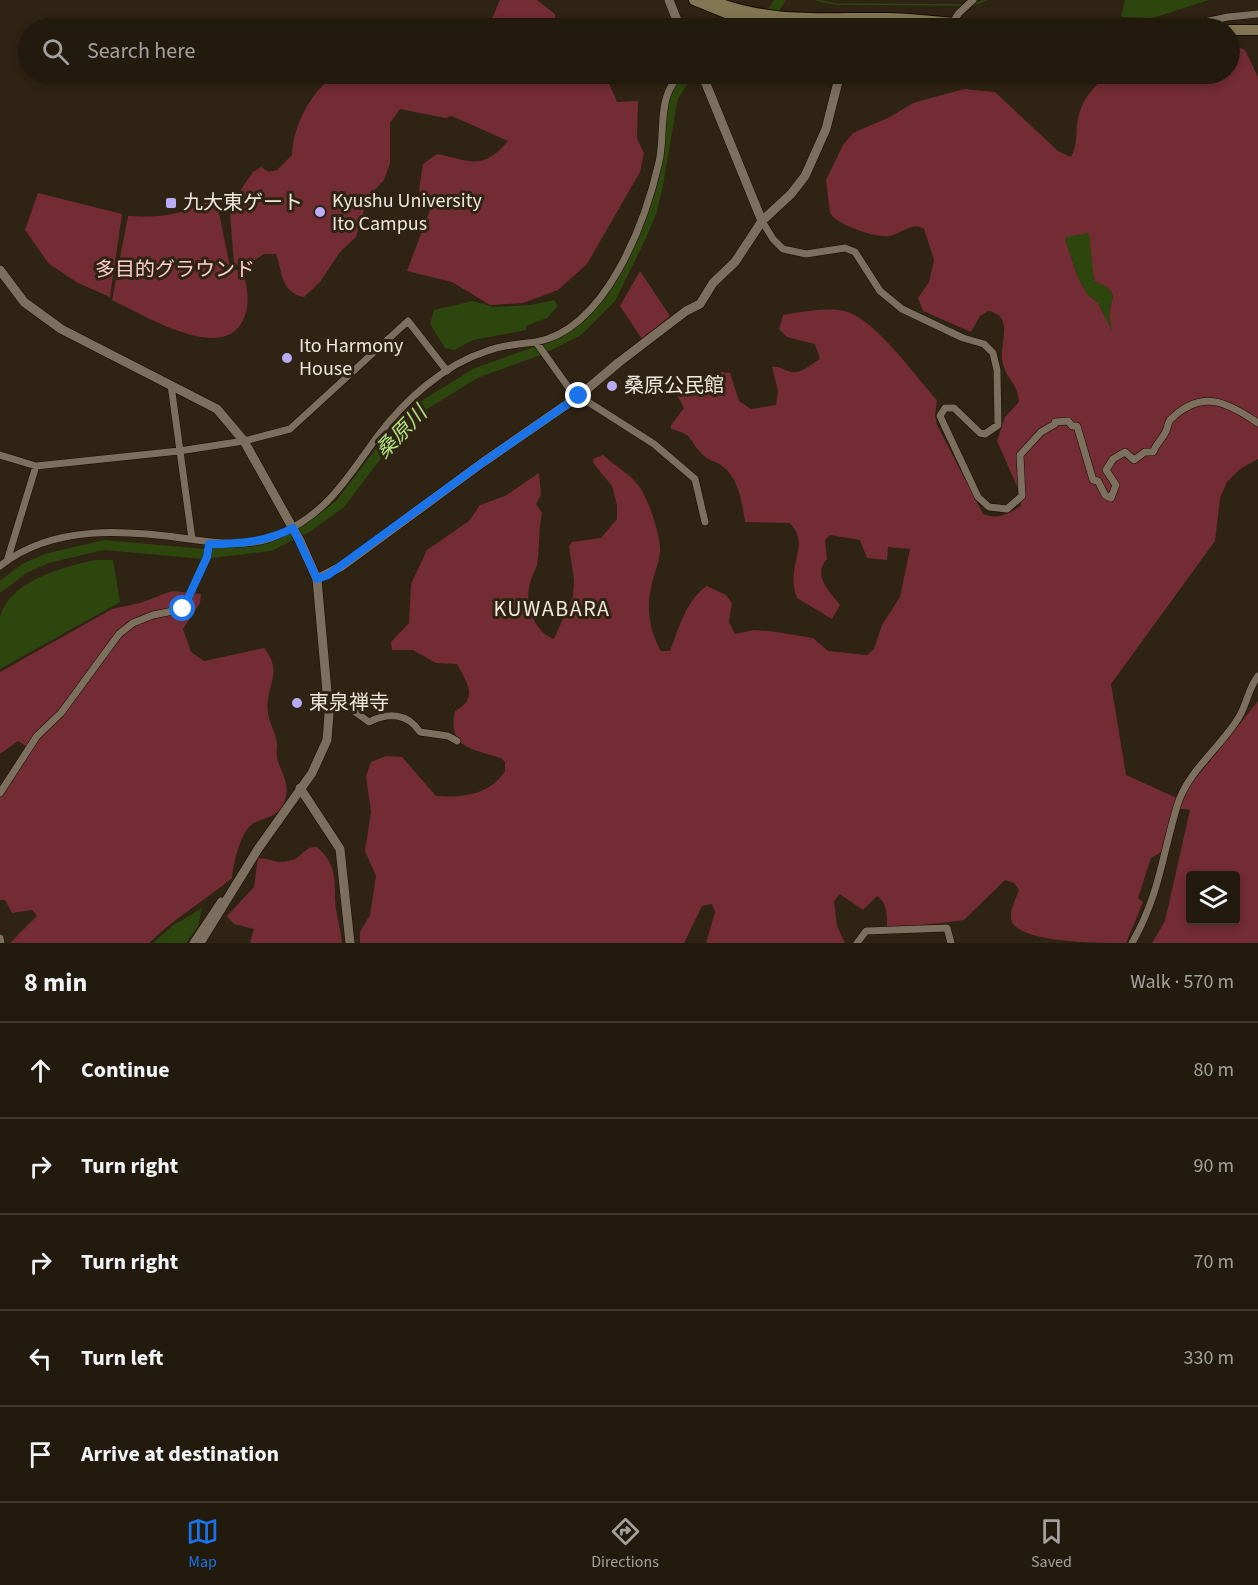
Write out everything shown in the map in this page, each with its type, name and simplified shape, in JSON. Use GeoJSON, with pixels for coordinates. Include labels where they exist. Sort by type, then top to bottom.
{"type":"FeatureCollection","features":[{"type":"Feature","properties":{"kind":"main road"},"geometry":{"type":"LineString","coordinates":[[694,0],[739,18]]}},
{"type":"Feature","properties":{"kind":"main road"},"geometry":{"type":"LineString","coordinates":[[711,0],[768,18]]}},
{"type":"Feature","properties":{"kind":"main road"},"geometry":{"type":"LineString","coordinates":[[1240,30],[1258,30]]}},
{"type":"Feature","properties":{"kind":"street"},"geometry":{"type":"LineString","coordinates":[[669,0],[676,18]]}},
{"type":"Feature","properties":{"kind":"street"},"geometry":{"type":"LineString","coordinates":[[956,18],[973,0]]}},
{"type":"Feature","properties":{"kind":"street"},"geometry":{"type":"LineString","coordinates":[[1220,18],[1258,14]]}},
{"type":"Feature","properties":{"kind":"street"},"geometry":{"type":"LineString","coordinates":[[0,566],[36,545],[95,532],[140,532],[192,539],[209,544],[252,542],[276,537],[293,528],[338,491],[388,424],[426,385],[447,371],[487,351],[550,340],[593,308],[611,284],[647,206],[659,162],[667,95],[673,84]]}},
{"type":"Feature","properties":{"kind":"street"},"geometry":{"type":"LineString","coordinates":[[706,84],[762,221],[773,239],[783,249],[806,254],[845,248],[855,252],[880,291],[898,306],[963,339],[984,344],[993,353],[998,379],[998,425],[985,434],[980,433],[954,408],[945,408],[940,416],[978,497],[989,507],[1007,509],[1022,496],[1020,455],[1055,422],[1068,422],[1072,426],[1077,426],[1093,480],[1098,481],[1105,495],[1110,498],[1114,497],[1116,485],[1106,470],[1111,462],[1125,452],[1134,460],[1145,452],[1153,452],[1155,444],[1165,434],[1168,421],[1186,406],[1201,400],[1224,404],[1258,423]]}},
{"type":"Feature","properties":{"kind":"street"},"geometry":{"type":"LineString","coordinates":[[317,579],[342,566],[482,463],[579,396],[686,311],[700,304],[713,284],[735,262],[762,221],[791,194],[805,176],[826,129],[837,84]]}},
{"type":"Feature","properties":{"kind":"street"},"geometry":{"type":"LineString","coordinates":[[0,270],[24,302],[61,329],[217,409],[244,441],[300,541],[317,579],[329,714],[327,740],[319,761],[248,863],[200,943]]}},
{"type":"Feature","properties":{"kind":"street"},"geometry":{"type":"LineString","coordinates":[[0,455],[36,466],[179,451],[244,441],[296,425],[408,321],[447,371]]}},
{"type":"Feature","properties":{"kind":"street"},"geometry":{"type":"LineString","coordinates":[[537,344],[571,391],[654,444],[676,465],[690,473],[700,491],[705,522]]}},
{"type":"Feature","properties":{"kind":"street"},"geometry":{"type":"LineString","coordinates":[[171,385],[192,539]]}},
{"type":"Feature","properties":{"kind":"street"},"geometry":{"type":"LineString","coordinates":[[7,561],[36,466]]}},
{"type":"Feature","properties":{"kind":"street"},"geometry":{"type":"LineString","coordinates":[[0,793],[37,736],[61,713],[119,634],[133,623],[153,615],[183,609],[207,557],[209,544]]}},
{"type":"Feature","properties":{"kind":"street"},"geometry":{"type":"LineString","coordinates":[[1132,943],[1154,900],[1184,789],[1227,736],[1241,714],[1248,690],[1258,676]]}},
{"type":"Feature","properties":{"kind":"street"},"geometry":{"type":"LineString","coordinates":[[327,691],[369,722],[380,716],[393,715],[413,723],[420,732],[448,736],[456,741]]}},
{"type":"Feature","properties":{"kind":"street"},"geometry":{"type":"LineString","coordinates":[[300,788],[340,849],[350,943]]}},
{"type":"Feature","properties":{"kind":"street"},"geometry":{"type":"LineString","coordinates":[[192,943],[242,868],[248,863]]}},
{"type":"Feature","properties":{"kind":"street"},"geometry":{"type":"LineString","coordinates":[[857,943],[866,931],[947,928],[951,943]]}},
{"type":"Feature","properties":{"kind":"street"},"geometry":{"type":"LineString","coordinates":[[0,938],[1,943]]}},
{"type":"Feature","properties":{"kind":"green space"},"geometry":{"type":"Polygon","coordinates":[[[500,0],[537,0],[555,14],[555,18],[492,18],[500,0]]]}},
{"type":"Feature","properties":{"kind":"green space"},"geometry":{"type":"Polygon","coordinates":[[[1240,48],[1245,50],[1258,77],[1258,459],[1240,469],[1227,482],[1220,498],[1215,541],[1111,684],[1126,775],[1179,799],[1258,701],[1258,943],[1152,943],[1165,921],[1190,810],[1175,808],[1165,850],[1151,858],[1138,898],[1143,902],[1126,943],[1046,938],[1019,929],[1012,922],[1011,914],[1019,890],[1014,883],[1005,880],[964,920],[887,930],[887,916],[881,899],[877,896],[863,910],[840,894],[834,901],[837,926],[845,943],[706,943],[715,912],[712,904],[702,906],[684,943],[360,943],[360,932],[370,915],[376,876],[365,851],[371,812],[366,776],[371,762],[386,756],[402,757],[436,796],[475,793],[492,785],[505,771],[505,762],[501,758],[472,749],[458,740],[453,723],[455,711],[467,701],[469,690],[457,664],[436,663],[413,650],[392,650],[391,642],[409,623],[411,584],[427,550],[469,521],[480,505],[505,496],[539,473],[541,495],[536,504],[542,513],[537,565],[528,591],[528,599],[536,623],[541,630],[554,639],[573,596],[574,580],[569,546],[572,542],[601,538],[617,519],[617,505],[612,486],[594,464],[593,459],[603,455],[639,486],[656,527],[660,552],[652,583],[649,612],[652,628],[661,651],[670,651],[688,607],[707,586],[726,595],[732,603],[729,622],[735,634],[754,630],[770,631],[813,638],[828,651],[867,655],[874,649],[882,625],[900,597],[910,549],[888,547],[887,560],[867,558],[860,540],[830,535],[825,540],[827,559],[821,571],[827,589],[840,605],[832,619],[797,598],[794,576],[799,540],[790,523],[745,522],[739,491],[728,471],[705,456],[690,438],[671,429],[671,425],[684,408],[675,391],[722,372],[730,373],[739,401],[751,409],[776,405],[778,391],[772,367],[796,372],[820,359],[815,344],[787,337],[779,329],[783,315],[805,311],[836,310],[856,316],[869,324],[937,400],[935,415],[937,425],[983,514],[998,516],[1021,506],[1019,491],[997,441],[1005,417],[1019,402],[1014,385],[1003,364],[1004,325],[1002,319],[997,314],[988,311],[980,316],[971,332],[923,311],[918,298],[929,282],[934,260],[924,229],[916,226],[893,235],[883,236],[857,230],[840,222],[830,213],[826,180],[843,145],[853,133],[890,117],[913,103],[964,89],[995,92],[1058,151],[1071,157],[1084,102],[1097,84],[1240,84],[1240,48]],[[1088,233],[1066,242],[1078,277],[1087,294],[1098,303],[1111,328],[1109,314],[1113,295],[1107,287],[1094,281],[1088,233]]]}},
{"type":"Feature","properties":{"kind":"green space"},"geometry":{"type":"Polygon","coordinates":[[[325,84],[609,84],[617,102],[638,101],[637,139],[644,153],[640,172],[587,264],[558,290],[523,303],[490,305],[452,282],[407,271],[430,210],[419,190],[423,164],[437,154],[468,161],[483,160],[491,157],[508,141],[452,116],[445,118],[400,109],[390,123],[390,163],[384,180],[368,197],[356,237],[340,252],[320,282],[304,297],[290,291],[286,286],[276,254],[264,254],[243,267],[234,264],[230,213],[253,172],[261,167],[269,172],[277,170],[292,155],[300,121],[319,89],[325,84]]]}},
{"type":"Feature","properties":{"kind":"green space"},"geometry":{"type":"Polygon","coordinates":[[[38,193],[122,214],[110,297],[78,283],[49,264],[25,230],[38,193]]]}},
{"type":"Feature","properties":{"kind":"green space","name":"多目的グラウンド"},"geometry":{"type":"Polygon","coordinates":[[[216,198],[230,267],[243,273],[247,290],[246,313],[234,332],[220,337],[202,337],[182,332],[162,325],[112,300],[128,216],[174,214],[216,198]]]}},
{"type":"Feature","properties":{"kind":"green space"},"geometry":{"type":"Polygon","coordinates":[[[640,271],[670,316],[642,339],[620,306],[640,271]]]}},
{"type":"Feature","properties":{"kind":"green space"},"geometry":{"type":"Polygon","coordinates":[[[172,591],[201,594],[200,603],[183,629],[191,652],[204,661],[264,648],[270,657],[273,673],[268,713],[276,740],[277,760],[286,783],[283,805],[276,813],[253,824],[246,831],[238,851],[232,878],[149,943],[10,943],[37,916],[32,910],[12,913],[5,900],[0,900],[0,789],[29,748],[18,741],[0,754],[0,672],[112,609],[140,603],[172,591]]]}},
{"type":"Feature","properties":{"kind":"green space"},"geometry":{"type":"Polygon","coordinates":[[[317,847],[329,862],[334,876],[336,909],[342,943],[250,943],[254,929],[234,924],[227,916],[254,887],[258,858],[278,862],[286,861],[296,859],[309,848],[317,847]]]}},
{"type":"Feature","properties":{"kind":"shaded area"},"geometry":{"type":"Polygon","coordinates":[[[1125,0],[1209,0],[1153,18],[1121,17],[1125,0]]]}},
{"type":"Feature","properties":{"kind":"shaded area"},"geometry":{"type":"Polygon","coordinates":[[[1089,233],[1094,281],[1107,287],[1113,295],[1109,314],[1112,331],[1098,303],[1087,294],[1078,277],[1066,242],[1065,237],[1089,233]]]}},
{"type":"Feature","properties":{"kind":"shaded area"},"geometry":{"type":"Polygon","coordinates":[[[554,300],[558,306],[547,318],[526,326],[526,330],[473,340],[454,350],[445,348],[430,324],[434,310],[473,301],[494,307],[531,305],[554,300]]]}},
{"type":"Feature","properties":{"kind":"shaded area"},"geometry":{"type":"Polygon","coordinates":[[[96,560],[113,560],[120,602],[0,669],[0,618],[5,605],[14,594],[39,577],[69,566],[96,560]]]}},
{"type":"Feature","properties":{"kind":"shaded area"},"geometry":{"type":"Polygon","coordinates":[[[202,908],[198,926],[186,943],[153,943],[172,926],[202,908]]]}},
{"type":"Feature","properties":{"kind":"waterway","name":"桑原川"},"geometry":{"type":"LineString","coordinates":[[766,18],[770,16],[780,0]]}},
{"type":"Feature","properties":{"kind":"waterway"},"geometry":{"type":"LineString","coordinates":[[816,0],[836,4],[965,5]]}},
{"type":"Feature","properties":{"kind":"waterway"},"geometry":{"type":"LineString","coordinates":[[972,5],[986,0]]}},
{"type":"Feature","properties":{"kind":"waterway","name":"桑原川"},"geometry":{"type":"LineString","coordinates":[[0,587],[25,568],[48,558],[104,545],[203,554],[270,546],[308,527],[340,504],[385,445],[421,407],[476,373],[540,350],[578,331],[611,298],[652,211],[673,97],[681,84]]}},
{"type":"Feature","properties":{"kind":"place","name":"九大東ゲート"},"geometry":{"type":"Point","coordinates":[171,203]}},
{"type":"Feature","properties":{"kind":"place","name":"Kyushu University Ito Campus"},"geometry":{"type":"Point","coordinates":[320,212]}},
{"type":"Feature","properties":{"kind":"place","name":"Ito Harmony House"},"geometry":{"type":"Point","coordinates":[287,358]}},
{"type":"Feature","properties":{"kind":"place","name":"桑原公民館"},"geometry":{"type":"Point","coordinates":[612,386]}},
{"type":"Feature","properties":{"kind":"place","name":"東泉禅寺"},"geometry":{"type":"Point","coordinates":[297,703]}},
{"type":"Feature","properties":{"kind":"district","name":"KUWABARA"},"geometry":{"type":"Point","coordinates":[552,609]}},
{"type":"Feature","properties":{"kind":"route"},"geometry":{"type":"LineString","coordinates":[[183,609],[207,557],[209,544],[252,542],[276,537],[293,528],[312,564],[317,579],[328,575],[579,396]]}}]}
